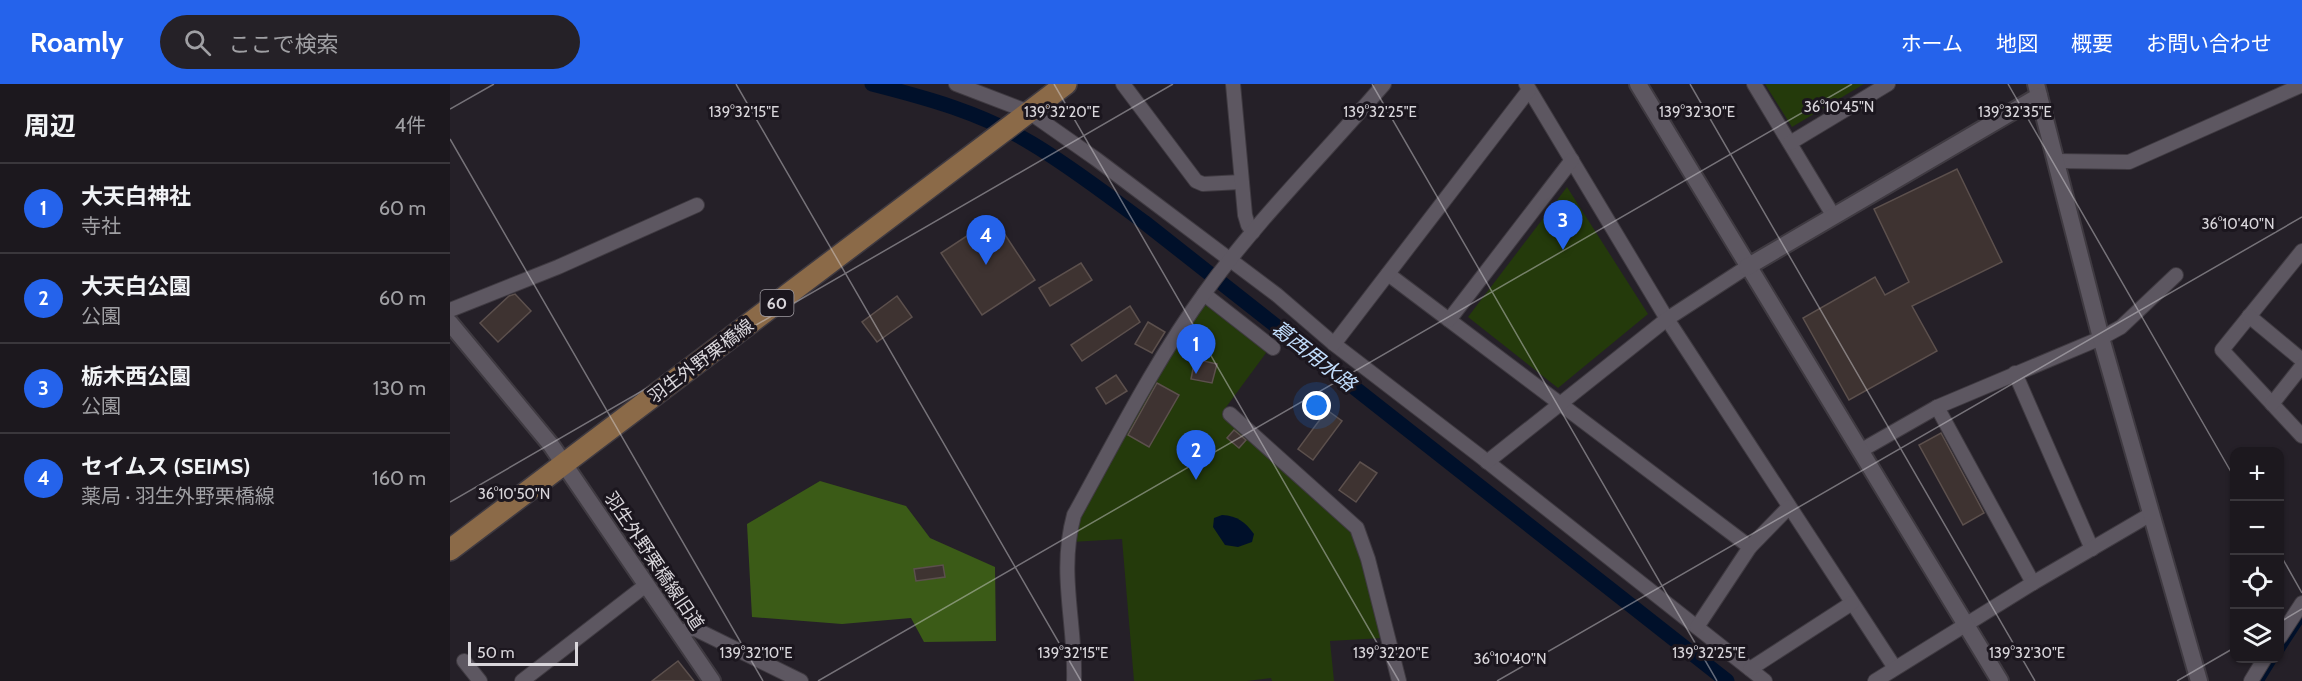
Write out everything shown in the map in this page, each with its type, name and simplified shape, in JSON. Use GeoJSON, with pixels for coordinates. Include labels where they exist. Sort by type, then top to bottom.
{"type":"FeatureCollection","features":[{"type":"Feature","properties":{"kind":"main road","name":"羽生外野栗橋線"},"geometry":{"type":"LineString","coordinates":[[450,550],[1066,84]]}},
{"type":"Feature","properties":{"kind":"street"},"geometry":{"type":"LineString","coordinates":[[956,84],[1026,114],[1104,164],[1227,263],[1277,295],[1334,344],[1765,681]]}},
{"type":"Feature","properties":{"kind":"street"},"geometry":{"type":"LineString","coordinates":[[1123,84],[1196,181],[1203,184],[1241,182]]}},
{"type":"Feature","properties":{"kind":"street"},"geometry":{"type":"LineString","coordinates":[[1233,84],[1245,215],[1248,225],[1254,232]]}},
{"type":"Feature","properties":{"kind":"street"},"geometry":{"type":"LineString","coordinates":[[1074,681],[1066,574],[1070,528],[1074,515],[1158,363],[1205,292],[1227,263],[1384,84]]}},
{"type":"Feature","properties":{"kind":"street"},"geometry":{"type":"LineString","coordinates":[[1638,84],[2000,681]]}},
{"type":"Feature","properties":{"kind":"street"},"geometry":{"type":"LineString","coordinates":[[1754,84],[1833,214]]}},
{"type":"Feature","properties":{"kind":"street"},"geometry":{"type":"LineString","coordinates":[[1790,143],[1882,85]]}},
{"type":"Feature","properties":{"kind":"street"},"geometry":{"type":"LineString","coordinates":[[2056,161],[2129,162],[2302,85]]}},
{"type":"Feature","properties":{"kind":"street"},"geometry":{"type":"LineString","coordinates":[[1334,344],[1528,87],[1667,319],[1895,668]]}},
{"type":"Feature","properties":{"kind":"street"},"geometry":{"type":"LineString","coordinates":[[1487,462],[1667,319],[1747,267],[2037,90],[2101,338],[2199,681]]}},
{"type":"Feature","properties":{"kind":"street"},"geometry":{"type":"LineString","coordinates":[[1449,320],[1572,160]]}},
{"type":"Feature","properties":{"kind":"street"},"geometry":{"type":"LineString","coordinates":[[450,310],[578,258],[697,205]]}},
{"type":"Feature","properties":{"kind":"street"},"geometry":{"type":"LineString","coordinates":[[2302,251],[2222,350],[2302,436]]}},
{"type":"Feature","properties":{"kind":"street"},"geometry":{"type":"LineString","coordinates":[[1388,274],[1750,547]]}},
{"type":"Feature","properties":{"kind":"street"},"geometry":{"type":"LineString","coordinates":[[1860,451],[1937,407],[2101,338],[2121,327],[2176,275]]}},
{"type":"Feature","properties":{"kind":"street"},"geometry":{"type":"LineString","coordinates":[[1205,292],[1272,348]]}},
{"type":"Feature","properties":{"kind":"street"},"geometry":{"type":"LineString","coordinates":[[2249,316],[2302,360]]}},
{"type":"Feature","properties":{"kind":"street","name":"羽生外野栗橋線旧道"},"geometry":{"type":"LineString","coordinates":[[450,324],[551,444],[712,681]]}},
{"type":"Feature","properties":{"kind":"street"},"geometry":{"type":"LineString","coordinates":[[2272,404],[2302,366]]}},
{"type":"Feature","properties":{"kind":"street"},"geometry":{"type":"LineString","coordinates":[[2014,373],[2092,549]]}},
{"type":"Feature","properties":{"kind":"street"},"geometry":{"type":"LineString","coordinates":[[1937,407],[2033,583]]}},
{"type":"Feature","properties":{"kind":"street"},"geometry":{"type":"LineString","coordinates":[[1230,414],[1357,528],[1374,581],[1399,681]]}},
{"type":"Feature","properties":{"kind":"street"},"geometry":{"type":"LineString","coordinates":[[1697,627],[1750,547],[1789,507]]}},
{"type":"Feature","properties":{"kind":"street"},"geometry":{"type":"LineString","coordinates":[[1875,681],[2033,583],[2151,514]]}},
{"type":"Feature","properties":{"kind":"street"},"geometry":{"type":"LineString","coordinates":[[522,681],[646,585]]}},
{"type":"Feature","properties":{"kind":"street"},"geometry":{"type":"LineString","coordinates":[[1750,669],[1852,603]]}},
{"type":"Feature","properties":{"kind":"street"},"geometry":{"type":"LineString","coordinates":[[2284,631],[2302,603]]}},
{"type":"Feature","properties":{"kind":"street"},"geometry":{"type":"LineString","coordinates":[[681,634],[695,629],[801,681]]}},
{"type":"Feature","properties":{"kind":"street"},"geometry":{"type":"LineString","coordinates":[[464,661],[480,681]]}},
{"type":"Feature","properties":{"kind":"street"},"geometry":{"type":"LineString","coordinates":[[2251,681],[2262,663]]}},
{"type":"Feature","properties":{"kind":"green space"},"geometry":{"type":"Polygon","coordinates":[[[1765,84],[1864,84],[1792,127],[1765,84]]]}},
{"type":"Feature","properties":{"kind":"green space"},"geometry":{"type":"Polygon","coordinates":[[[1567,187],[1648,314],[1558,388],[1468,317],[1567,187]]]}},
{"type":"Feature","properties":{"kind":"green space"},"geometry":{"type":"Polygon","coordinates":[[[1210,304],[1265,347],[1266,353],[1224,410],[1229,421],[1356,536],[1382,638],[1330,641],[1334,681],[1272,681],[1271,678],[1247,681],[1134,681],[1122,539],[1071,542],[1075,522],[1162,368],[1202,306],[1210,304]]]}},
{"type":"Feature","properties":{"kind":"green space"},"geometry":{"type":"Polygon","coordinates":[[[820,481],[906,506],[930,538],[995,567],[996,641],[924,642],[911,618],[842,624],[752,617],[747,524],[820,481]]]}},
{"type":"Feature","properties":{"kind":"water"},"geometry":{"type":"Polygon","coordinates":[[[1222,515],[1237,518],[1244,523],[1254,534],[1252,542],[1238,547],[1225,545],[1213,527],[1214,518],[1222,515]]]}},
{"type":"Feature","properties":{"kind":"building"},"geometry":{"type":"Polygon","coordinates":[[[1957,169],[2002,262],[1912,306],[1937,351],[1849,400],[1803,318],[1875,277],[1885,295],[1909,282],[1874,209],[1957,169]]]}},
{"type":"Feature","properties":{"kind":"building"},"geometry":{"type":"Polygon","coordinates":[[[994,218],[1035,280],[982,315],[941,253],[994,218]]]}},
{"type":"Feature","properties":{"kind":"building"},"geometry":{"type":"Polygon","coordinates":[[[1081,263],[1092,280],[1050,306],[1039,288],[1081,263]]]}},
{"type":"Feature","properties":{"kind":"building"},"geometry":{"type":"Polygon","coordinates":[[[515,294],[531,311],[498,342],[480,323],[509,296],[515,294]]]}},
{"type":"Feature","properties":{"kind":"building"},"geometry":{"type":"Polygon","coordinates":[[[897,296],[912,317],[877,342],[862,322],[897,296]]]}},
{"type":"Feature","properties":{"kind":"building"},"geometry":{"type":"Polygon","coordinates":[[[1130,306],[1140,322],[1082,361],[1071,345],[1130,306]]]}},
{"type":"Feature","properties":{"kind":"building"},"geometry":{"type":"Polygon","coordinates":[[[1148,322],[1165,332],[1152,353],[1135,344],[1148,322]]]}},
{"type":"Feature","properties":{"kind":"building"},"geometry":{"type":"Polygon","coordinates":[[[1195,359],[1217,364],[1212,383],[1191,379],[1195,359]]]}},
{"type":"Feature","properties":{"kind":"building"},"geometry":{"type":"Polygon","coordinates":[[[1116,375],[1127,391],[1106,404],[1096,388],[1116,375]]]}},
{"type":"Feature","properties":{"kind":"building"},"geometry":{"type":"Polygon","coordinates":[[[1157,383],[1179,395],[1149,447],[1128,435],[1157,383]]]}},
{"type":"Feature","properties":{"kind":"building"},"geometry":{"type":"Polygon","coordinates":[[[1327,410],[1342,421],[1313,460],[1298,449],[1327,410]]]}},
{"type":"Feature","properties":{"kind":"building"},"geometry":{"type":"Polygon","coordinates":[[[1234,430],[1246,440],[1239,448],[1227,438],[1234,430]]]}},
{"type":"Feature","properties":{"kind":"building"},"geometry":{"type":"Polygon","coordinates":[[[1941,433],[1984,513],[1963,525],[1919,445],[1941,433]]]}},
{"type":"Feature","properties":{"kind":"building"},"geometry":{"type":"Polygon","coordinates":[[[1360,462],[1377,473],[1356,502],[1339,490],[1360,462]]]}},
{"type":"Feature","properties":{"kind":"building"},"geometry":{"type":"Polygon","coordinates":[[[943,565],[945,577],[916,581],[914,569],[943,565]]]}},
{"type":"Feature","properties":{"kind":"building"},"geometry":{"type":"Polygon","coordinates":[[[678,661],[694,681],[652,681],[678,661]]]}},
{"type":"Feature","properties":{"kind":"waterway","name":"葛西用水路"},"geometry":{"type":"LineString","coordinates":[[872,84],[934,101],[993,123],[1031,143],[1074,171],[1144,222],[1727,681]]}},
{"type":"Feature","properties":{"kind":"waterway"},"geometry":{"type":"LineString","coordinates":[[2284,648],[2302,620]]}},
{"type":"Feature","properties":{"kind":"waterway"},"geometry":{"type":"LineString","coordinates":[[2262,681],[2273,663]]}},
{"type":"Feature","properties":{"kind":"place","name":"栃木西公園"},"geometry":{"type":"Point","coordinates":[1563,250]}},
{"type":"Feature","properties":{"kind":"place","name":"セイムス (SEIMS)"},"geometry":{"type":"Point","coordinates":[986,265]}},
{"type":"Feature","properties":{"kind":"place","name":"大天白神社"},"geometry":{"type":"Point","coordinates":[1196,374]}},
{"type":"Feature","properties":{"kind":"place","name":"大天白公園"},"geometry":{"type":"Point","coordinates":[1196,480]}}]}
